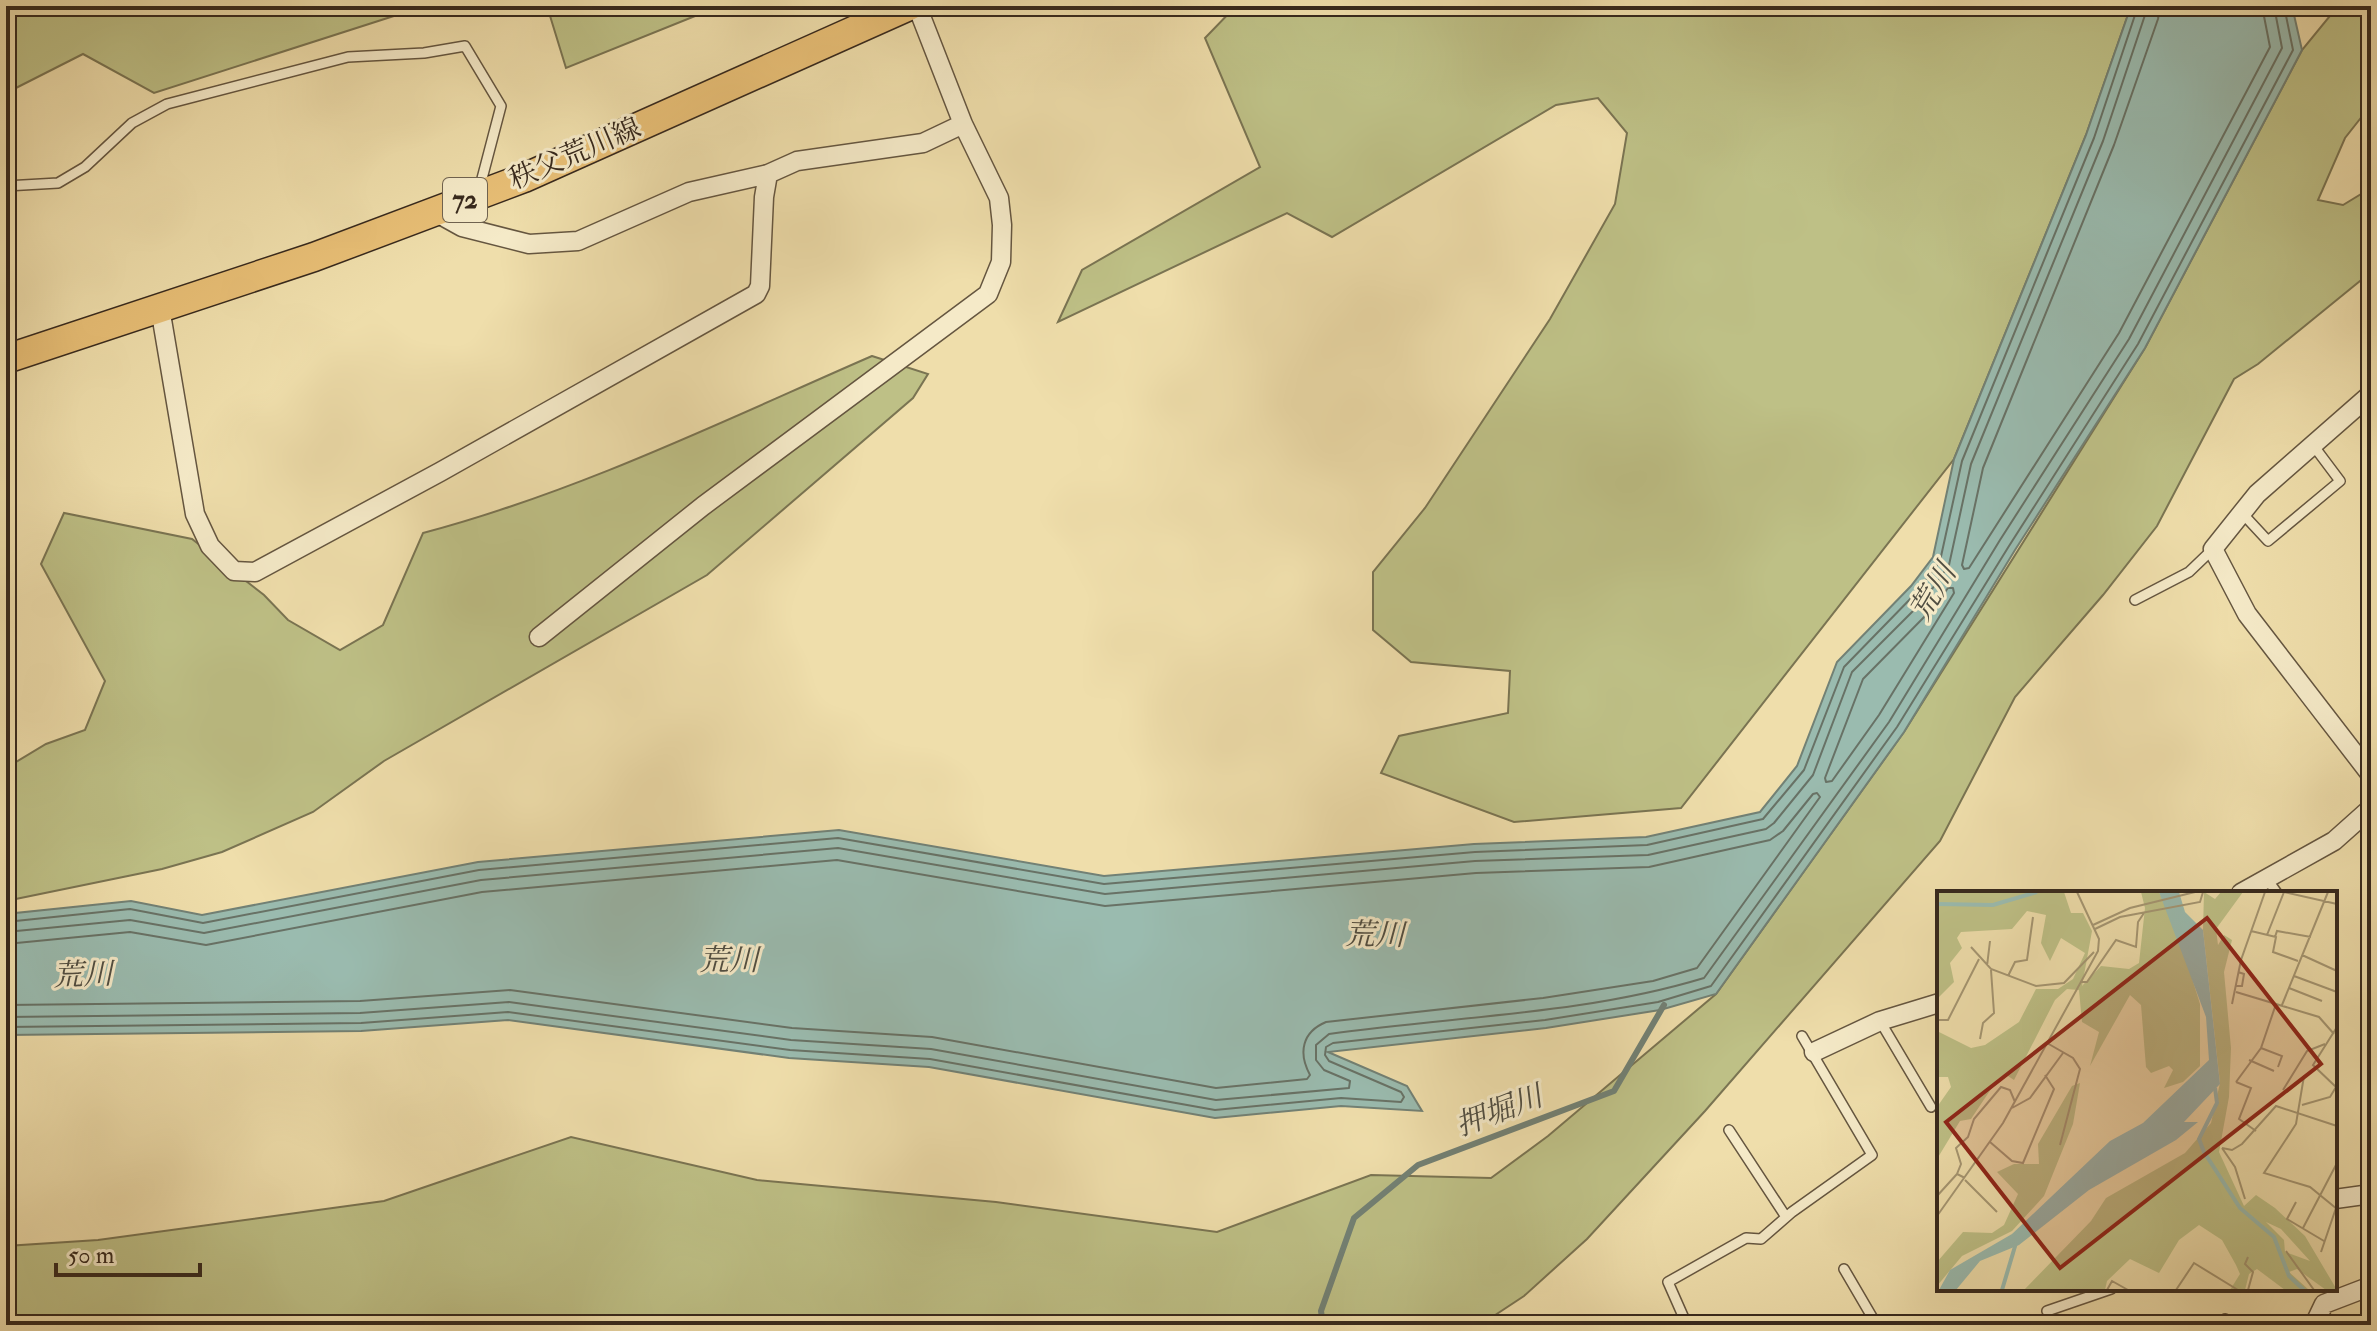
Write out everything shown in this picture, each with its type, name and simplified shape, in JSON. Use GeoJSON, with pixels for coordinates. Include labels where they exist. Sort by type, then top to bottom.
{"type":"FeatureCollection","features":[{"type":"Feature","properties":{"kind":"main road","name":"秩父荒川線"},"geometry":{"type":"LineString","coordinates":[[6,359],[314,257],[524,178],[909,6]]}},
{"type":"Feature","properties":{"kind":"street"},"geometry":{"type":"LineString","coordinates":[[539,637],[703,506],[988,294],[1001,262],[999,198],[963,124],[917,6]]}},
{"type":"Feature","properties":{"kind":"street"},"geometry":{"type":"LineString","coordinates":[[435,212],[462,227],[529,244],[578,241],[689,192],[768,174],[797,161],[923,143],[963,124]]}},
{"type":"Feature","properties":{"kind":"street"},"geometry":{"type":"LineString","coordinates":[[160,308],[195,514],[210,546],[234,571],[255,572],[756,294],[760,286],[768,174]]}},
{"type":"Feature","properties":{"kind":"street"},"geometry":{"type":"LineString","coordinates":[[2371,394],[2257,494],[2213,549],[2247,614],[2371,775]]}},
{"type":"Feature","properties":{"kind":"street"},"geometry":{"type":"LineString","coordinates":[[2250,891],[2272,886],[2334,841],[2371,808]]}},
{"type":"Feature","properties":{"kind":"street"},"geometry":{"type":"LineString","coordinates":[[1814,1052],[1880,1021],[1937,1004]]}},
{"type":"Feature","properties":{"kind":"street"},"geometry":{"type":"LineString","coordinates":[[2337,1199],[2371,1194]]}},
{"type":"Feature","properties":{"kind":"street"},"geometry":{"type":"LineString","coordinates":[[2314,1325],[2324,1304],[2371,1286]]}},
{"type":"Feature","properties":{"kind":"lane"},"geometry":{"type":"LineString","coordinates":[[6,186],[58,183],[85,167],[132,123],[167,104],[348,57],[424,53],[465,46],[501,106],[478,195]]}},
{"type":"Feature","properties":{"kind":"lane"},"geometry":{"type":"LineString","coordinates":[[2241,512],[2268,541],[2340,481],[2313,445]]}},
{"type":"Feature","properties":{"kind":"lane"},"geometry":{"type":"LineString","coordinates":[[2135,600],[2189,572],[2213,549]]}},
{"type":"Feature","properties":{"kind":"lane"},"geometry":{"type":"LineString","coordinates":[[1880,1021],[1931,1107]]}},
{"type":"Feature","properties":{"kind":"lane"},"geometry":{"type":"LineString","coordinates":[[1687,1325],[1668,1282],[1746,1238],[1761,1239],[1786,1217],[1872,1155],[1802,1036]]}},
{"type":"Feature","properties":{"kind":"lane"},"geometry":{"type":"LineString","coordinates":[[1729,1130],[1786,1217]]}},
{"type":"Feature","properties":{"kind":"lane"},"geometry":{"type":"LineString","coordinates":[[1844,1269],[1875,1322],[1873,1325]]}},
{"type":"Feature","properties":{"kind":"lane"},"geometry":{"type":"LineString","coordinates":[[2047,1311],[2105,1291]]}},
{"type":"Feature","properties":{"kind":"green space"},"geometry":{"type":"Polygon","coordinates":[[[6,6],[425,6],[154,93],[83,54],[6,93],[6,6]]]}},
{"type":"Feature","properties":{"kind":"green space"},"geometry":{"type":"Polygon","coordinates":[[[547,6],[720,6],[566,68],[547,6]]]}},
{"type":"Feature","properties":{"kind":"green space"},"geometry":{"type":"Polygon","coordinates":[[[1236,6],[2131,6],[2086,135],[1954,459],[1681,808],[1514,822],[1381,773],[1399,736],[1508,713],[1510,671],[1411,662],[1373,630],[1373,572],[1425,508],[1550,319],[1615,204],[1627,133],[1598,98],[1556,105],[1332,237],[1287,213],[1058,322],[1082,270],[1260,167],[1205,38],[1236,6]]]}},
{"type":"Feature","properties":{"kind":"green space"},"geometry":{"type":"Polygon","coordinates":[[[2338,6],[2371,6],[2371,105],[2345,138],[2318,200],[2343,205],[2371,188],[2371,272],[2258,364],[2234,379],[2157,526],[2103,595],[2015,697],[1940,841],[1705,1111],[1587,1239],[1524,1296],[1480,1325],[6,1325],[6,1246],[98,1240],[384,1201],[571,1137],[757,1180],[996,1202],[1217,1232],[1371,1175],[1491,1178],[1548,1136],[1716,994],[1904,732],[2145,348],[2302,50],[2338,6]]]}},
{"type":"Feature","properties":{"kind":"green space"},"geometry":{"type":"Polygon","coordinates":[[[872,356],[928,374],[913,398],[707,575],[384,761],[313,812],[222,852],[162,869],[6,901],[6,768],[46,744],[85,730],[105,681],[41,564],[64,513],[192,539],[264,595],[288,620],[340,650],[383,625],[423,533],[594,476],[872,356]]]}},
{"type":"Feature","properties":{"kind":"water","name":"荒川"},"geometry":{"type":"Polygon","coordinates":[[[2131,6],[2292,6],[2302,50],[2145,348],[2015,550],[1904,732],[1716,994],[1660,1010],[1546,1028],[1328,1052],[1407,1086],[1422,1111],[1341,1106],[1215,1118],[929,1067],[789,1058],[508,1020],[361,1031],[6,1035],[6,914],[131,901],[202,915],[478,862],[839,830],[1104,876],[1474,844],[1646,837],[1760,812],[1797,766],[1837,662],[1911,586],[1933,557],[1954,459],[2086,135],[2131,6]]]}},
{"type":"Feature","properties":{"kind":"waterway","name":"押堀川"},"geometry":{"type":"LineString","coordinates":[[1323,1325],[1321,1311],[1354,1218],[1418,1165],[1614,1091],[1664,1005]]}}]}
